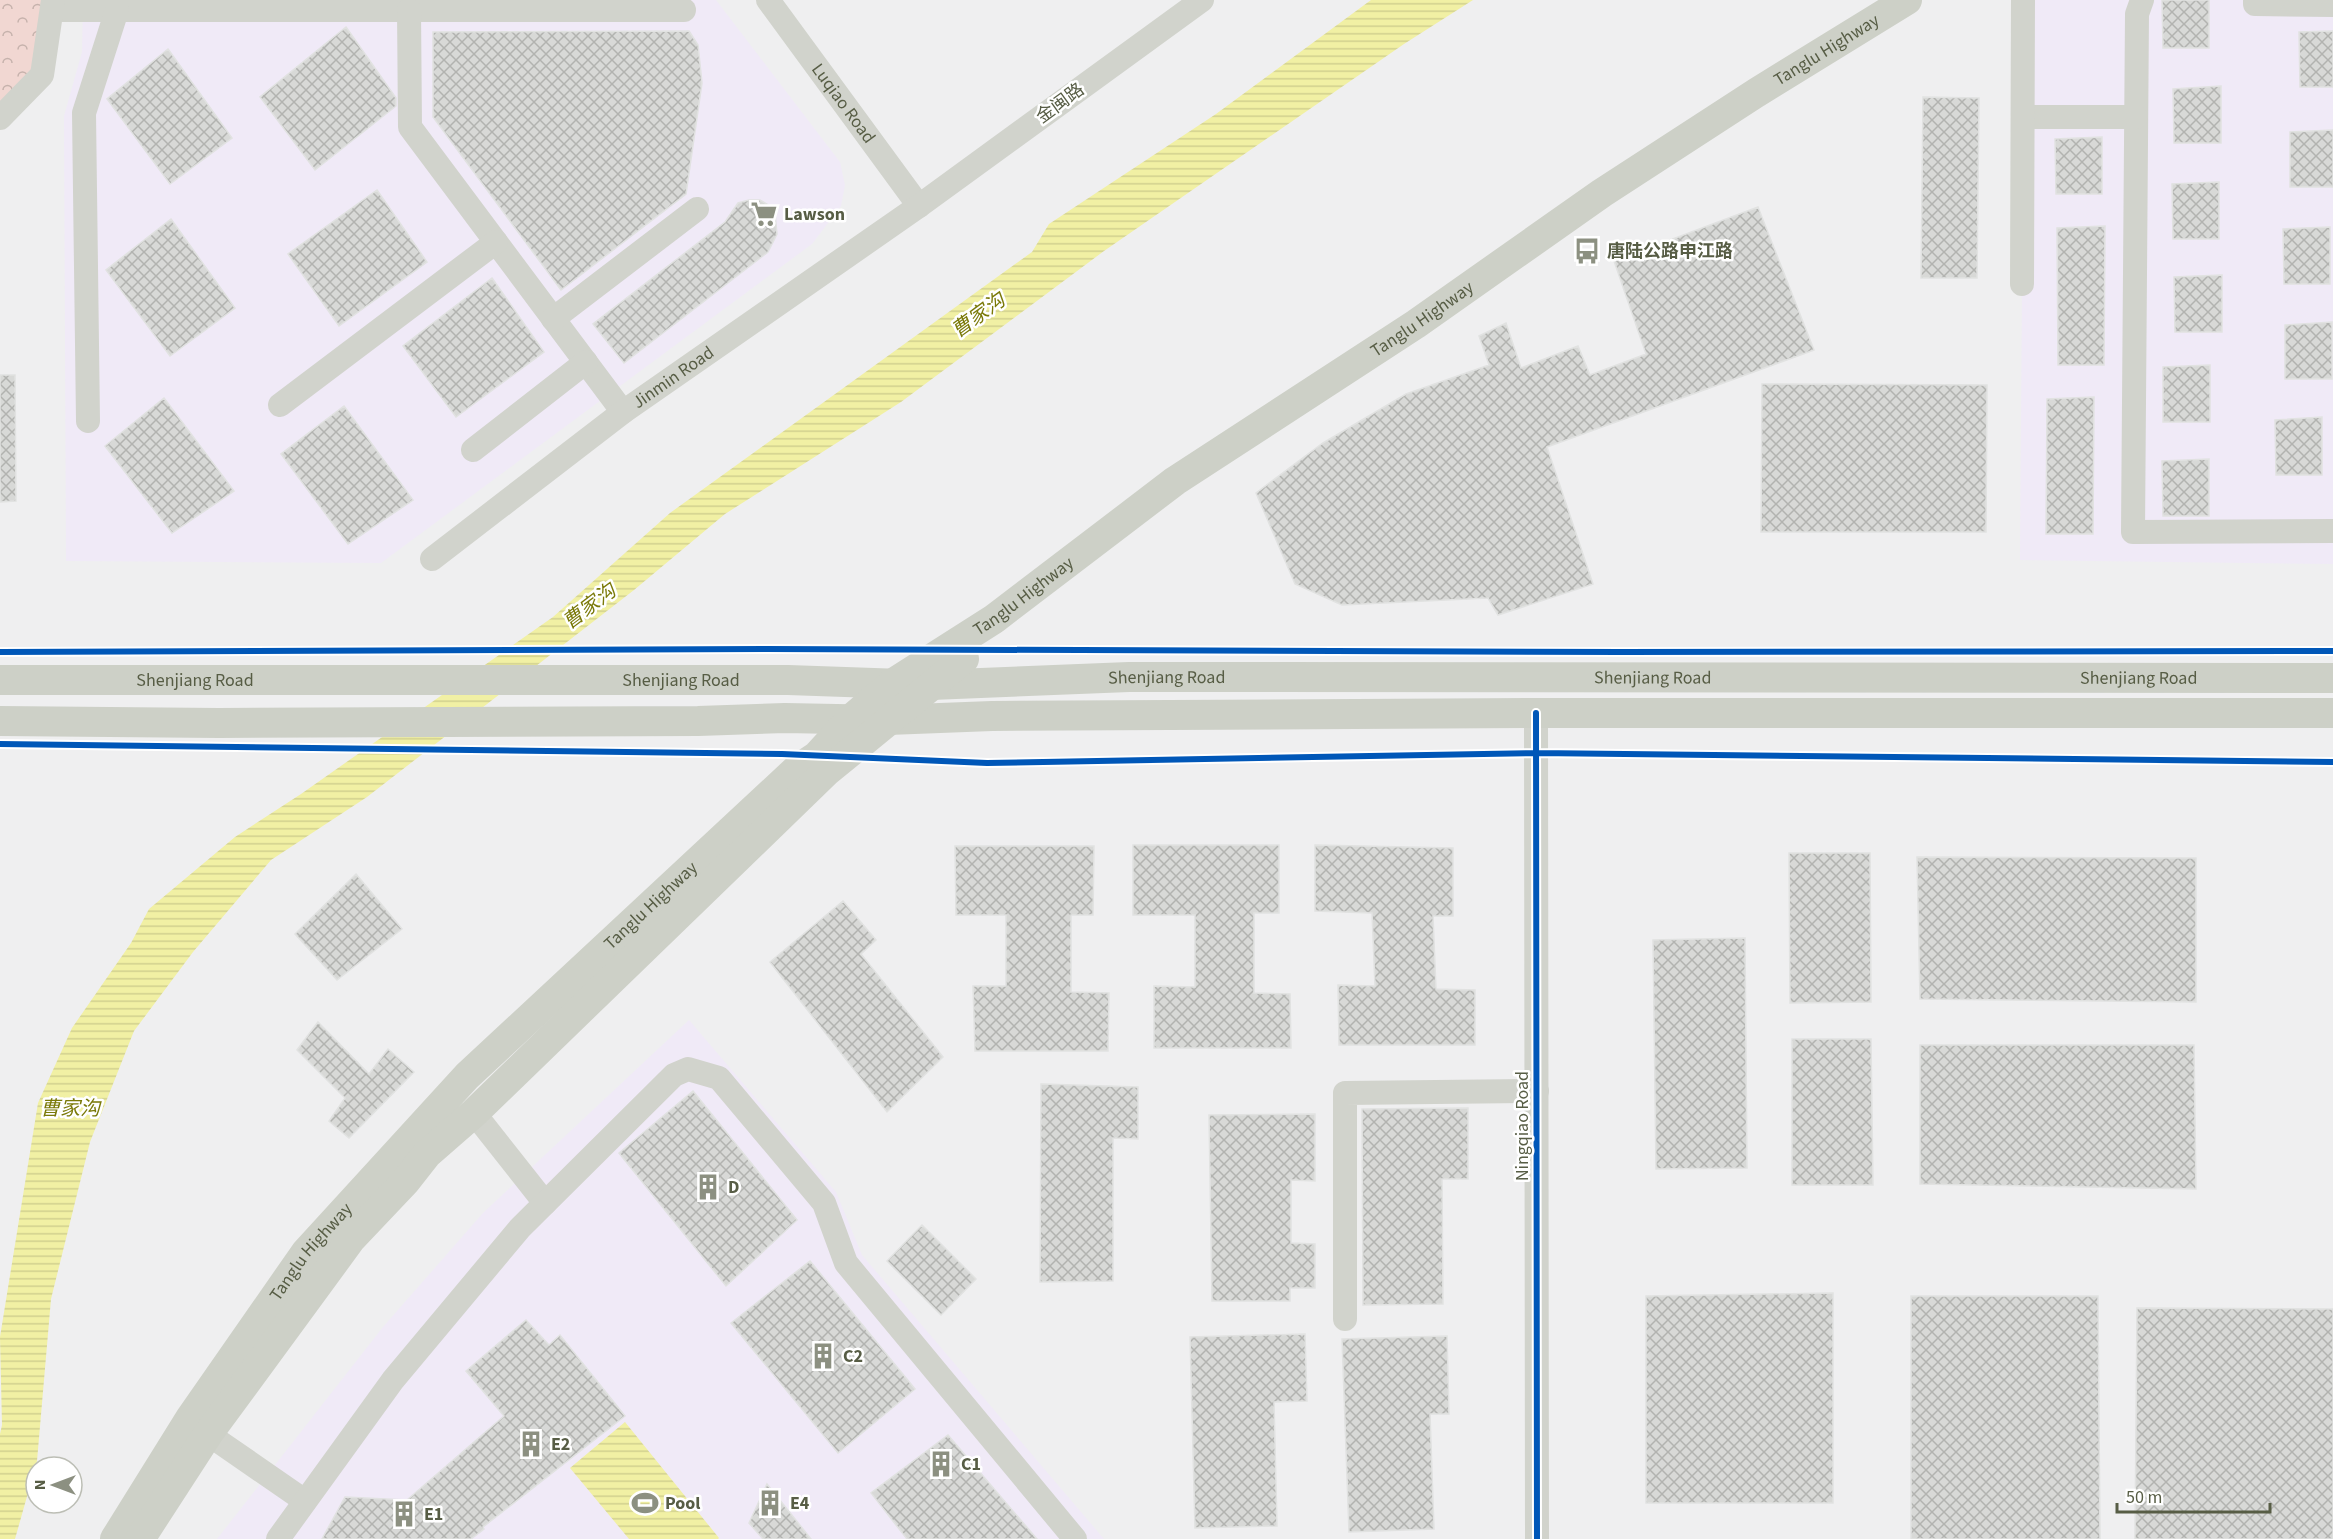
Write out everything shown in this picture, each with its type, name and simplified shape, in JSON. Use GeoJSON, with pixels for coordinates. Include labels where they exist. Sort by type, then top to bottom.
{"type":"FeatureCollection","features":[{"type":"Feature","properties":{"kind":"main road","name":"Tanglu Highway"},"geometry":{"type":"LineString","coordinates":[[115,1539],[191,1417],[306,1252],[467,1076],[796,770],[818,756],[851,719],[892,684],[994,620],[1175,481],[1416,324],[1602,193],[1747,99],[1907,0]]}},
{"type":"Feature","properties":{"kind":"main road","name":"Tanglu Highway"},"geometry":{"type":"LineString","coordinates":[[140,1539],[208,1434],[351,1239],[382,1208],[427,1154],[474,1113],[826,772],[931,685],[1113,543],[1199,483],[1354,385],[1496,289],[1576,230],[1844,60],[1933,0]]}},
{"type":"Feature","properties":{"kind":"main road","name":"Shenjiang Road"},"geometry":{"type":"LineString","coordinates":[[0,680],[750,681],[931,685],[1129,677],[2333,678]]}},
{"type":"Feature","properties":{"kind":"main road","name":"Shenjiang Road"},"geometry":{"type":"LineString","coordinates":[[0,722],[888,720],[992,716],[2333,713]]}},
{"type":"Feature","properties":{"kind":"street","name":"Luqiao Road"},"geometry":{"type":"LineString","coordinates":[[768,0],[919,206]]}},
{"type":"Feature","properties":{"kind":"street","name":"金闽路"},"geometry":{"type":"LineString","coordinates":[[919,206],[1202,0]]}},
{"type":"Feature","properties":{"kind":"street"},"geometry":{"type":"LineString","coordinates":[[2022,284],[2023,0]]}},
{"type":"Feature","properties":{"kind":"street"},"geometry":{"type":"LineString","coordinates":[[2142,0],[2137,14],[2133,532],[2333,531]]}},
{"type":"Feature","properties":{"kind":"street"},"geometry":{"type":"LineString","coordinates":[[2255,0],[2255,4],[2333,5]]}},
{"type":"Feature","properties":{"kind":"street"},"geometry":{"type":"LineString","coordinates":[[0,118],[42,75],[52,5],[117,10],[684,10]]}},
{"type":"Feature","properties":{"kind":"street"},"geometry":{"type":"LineString","coordinates":[[88,421],[84,113],[117,10]]}},
{"type":"Feature","properties":{"kind":"street"},"geometry":{"type":"LineString","coordinates":[[409,10],[410,127],[623,412]]}},
{"type":"Feature","properties":{"kind":"street"},"geometry":{"type":"LineString","coordinates":[[2023,117],[2136,117]]}},
{"type":"Feature","properties":{"kind":"street","name":"Jinmin Road"},"geometry":{"type":"LineString","coordinates":[[432,559],[623,412],[919,206]]}},
{"type":"Feature","properties":{"kind":"street"},"geometry":{"type":"LineString","coordinates":[[553,319],[697,209]]}},
{"type":"Feature","properties":{"kind":"street"},"geometry":{"type":"LineString","coordinates":[[280,405],[496,242]]}},
{"type":"Feature","properties":{"kind":"street"},"geometry":{"type":"LineString","coordinates":[[473,450],[586,363]]}},
{"type":"Feature","properties":{"kind":"street","name":"Ningqiao Road"},"geometry":{"type":"LineString","coordinates":[[1536,714],[1537,1539]]}},
{"type":"Feature","properties":{"kind":"street"},"geometry":{"type":"LineString","coordinates":[[278,1539],[393,1380],[520,1228],[674,1075],[688,1070],[718,1078],[824,1203],[846,1263],[1076,1539]]}},
{"type":"Feature","properties":{"kind":"street"},"geometry":{"type":"LineString","coordinates":[[1345,1319],[1345,1093],[1537,1091]]}},
{"type":"Feature","properties":{"kind":"street"},"geometry":{"type":"LineString","coordinates":[[474,1113],[545,1203]]}},
{"type":"Feature","properties":{"kind":"street"},"geometry":{"type":"LineString","coordinates":[[208,1434],[306,1501]]}},
{"type":"Feature","properties":{"kind":"shaded area"},"geometry":{"type":"Polygon","coordinates":[[[83,0],[716,0],[840,162],[845,185],[841,206],[812,244],[381,563],[66,561],[64,116],[82,52],[83,0]]]}},
{"type":"Feature","properties":{"kind":"shaded area"},"geometry":{"type":"Polygon","coordinates":[[[2036,0],[2333,0],[2333,564],[2020,560],[2024,6],[2036,0]]]}},
{"type":"Feature","properties":{"kind":"shaded area"},"geometry":{"type":"Polygon","coordinates":[[[689,1020],[836,1192],[862,1255],[1104,1539],[217,1539],[383,1327],[483,1213],[689,1020]]]}},
{"type":"Feature","properties":{"kind":"green space"},"geometry":{"type":"Polygon","coordinates":[[[0,0],[41,0],[42,75],[0,110],[0,0]]]}},
{"type":"Feature","properties":{"kind":"water","name":"曹家沟"},"geometry":{"type":"Polygon","coordinates":[[[1371,0],[1473,0],[1404,44],[1104,251],[901,402],[725,514],[634,590],[367,797],[271,860],[193,952],[134,1031],[90,1142],[51,1299],[38,1455],[24,1455],[24,1507],[15,1539],[0,1539],[0,1434],[2,1425],[0,1337],[38,1103],[72,1028],[131,943],[149,909],[235,837],[301,794],[553,617],[670,513],[1032,252],[1049,224],[1216,114],[1371,0]]]}},
{"type":"Feature","properties":{"kind":"water","name":"Pool"},"geometry":{"type":"Polygon","coordinates":[[[625,1422],[718,1539],[629,1539],[570,1468],[625,1422]]]}},
{"type":"Feature","properties":{"kind":"building"},"geometry":{"type":"Polygon","coordinates":[[[2162,0],[2209,0],[2209,48],[2163,48],[2162,0]]]}},
{"type":"Feature","properties":{"kind":"building"},"geometry":{"type":"Polygon","coordinates":[[[346,27],[396,98],[396,106],[315,170],[260,97],[346,27]]]}},
{"type":"Feature","properties":{"kind":"building"},"geometry":{"type":"Polygon","coordinates":[[[689,31],[698,45],[702,83],[686,194],[561,290],[433,117],[433,32],[689,31]]]}},
{"type":"Feature","properties":{"kind":"building"},"geometry":{"type":"Polygon","coordinates":[[[2333,31],[2333,87],[2300,87],[2299,32],[2333,31]]]}},
{"type":"Feature","properties":{"kind":"building"},"geometry":{"type":"Polygon","coordinates":[[[168,49],[232,138],[170,184],[107,99],[168,49]]]}},
{"type":"Feature","properties":{"kind":"building"},"geometry":{"type":"Polygon","coordinates":[[[2221,86],[2221,143],[2174,143],[2173,89],[2221,86]]]}},
{"type":"Feature","properties":{"kind":"building"},"geometry":{"type":"Polygon","coordinates":[[[1923,97],[1979,98],[1977,278],[1921,278],[1923,97]]]}},
{"type":"Feature","properties":{"kind":"building"},"geometry":{"type":"Polygon","coordinates":[[[2333,130],[2333,187],[2290,187],[2290,132],[2333,130]]]}},
{"type":"Feature","properties":{"kind":"building"},"geometry":{"type":"Polygon","coordinates":[[[2102,137],[2102,194],[2056,194],[2055,139],[2102,137]]]}},
{"type":"Feature","properties":{"kind":"building"},"geometry":{"type":"Polygon","coordinates":[[[2219,182],[2219,239],[2173,239],[2172,184],[2219,182]]]}},
{"type":"Feature","properties":{"kind":"building"},"geometry":{"type":"Polygon","coordinates":[[[377,190],[427,262],[339,326],[288,254],[377,190]]]}},
{"type":"Feature","properties":{"kind":"building"},"geometry":{"type":"Polygon","coordinates":[[[760,200],[770,206],[775,214],[777,234],[768,252],[624,363],[593,324],[725,222],[738,203],[760,200]]]}},
{"type":"Feature","properties":{"kind":"building"},"geometry":{"type":"Polygon","coordinates":[[[1758,207],[1814,350],[1547,447],[1593,584],[1498,615],[1488,598],[1342,605],[1295,584],[1256,493],[1323,443],[1406,394],[1489,365],[1479,336],[1506,323],[1521,368],[1578,346],[1590,375],[1646,354],[1614,261],[1758,207]]]}},
{"type":"Feature","properties":{"kind":"building"},"geometry":{"type":"Polygon","coordinates":[[[171,219],[235,308],[170,356],[106,270],[171,219]]]}},
{"type":"Feature","properties":{"kind":"building"},"geometry":{"type":"Polygon","coordinates":[[[2105,226],[2104,365],[2058,365],[2057,228],[2105,226]]]}},
{"type":"Feature","properties":{"kind":"building"},"geometry":{"type":"Polygon","coordinates":[[[2330,227],[2330,284],[2284,284],[2283,229],[2330,227]]]}},
{"type":"Feature","properties":{"kind":"building"},"geometry":{"type":"Polygon","coordinates":[[[2222,275],[2222,332],[2175,332],[2174,277],[2222,275]]]}},
{"type":"Feature","properties":{"kind":"building"},"geometry":{"type":"Polygon","coordinates":[[[492,278],[544,352],[456,417],[403,346],[492,278]]]}},
{"type":"Feature","properties":{"kind":"building"},"geometry":{"type":"Polygon","coordinates":[[[2332,322],[2332,379],[2285,379],[2285,325],[2332,322]]]}},
{"type":"Feature","properties":{"kind":"building"},"geometry":{"type":"Polygon","coordinates":[[[2210,365],[2210,422],[2163,422],[2163,367],[2210,365]]]}},
{"type":"Feature","properties":{"kind":"building"},"geometry":{"type":"Polygon","coordinates":[[[0,375],[15,375],[16,501],[0,502],[0,375]]]}},
{"type":"Feature","properties":{"kind":"building"},"geometry":{"type":"Polygon","coordinates":[[[1762,384],[1987,385],[1986,532],[1761,532],[1762,384]]]}},
{"type":"Feature","properties":{"kind":"building"},"geometry":{"type":"Polygon","coordinates":[[[2094,397],[2093,534],[2046,534],[2047,399],[2094,397]]]}},
{"type":"Feature","properties":{"kind":"building"},"geometry":{"type":"Polygon","coordinates":[[[164,398],[234,491],[172,533],[105,446],[164,398]]]}},
{"type":"Feature","properties":{"kind":"building"},"geometry":{"type":"Polygon","coordinates":[[[344,406],[413,500],[348,544],[281,454],[344,406]]]}},
{"type":"Feature","properties":{"kind":"building"},"geometry":{"type":"Polygon","coordinates":[[[2322,417],[2322,475],[2276,475],[2275,420],[2322,417]]]}},
{"type":"Feature","properties":{"kind":"building"},"geometry":{"type":"Polygon","coordinates":[[[2209,459],[2209,516],[2163,516],[2162,461],[2209,459]]]}},
{"type":"Feature","properties":{"kind":"building"},"geometry":{"type":"Polygon","coordinates":[[[1133,845],[1279,845],[1279,913],[1254,913],[1254,993],[1290,994],[1291,1048],[1154,1048],[1154,986],[1195,987],[1195,915],[1133,915],[1133,845]]]}},
{"type":"Feature","properties":{"kind":"building"},"geometry":{"type":"Polygon","coordinates":[[[1315,845],[1453,848],[1453,916],[1433,916],[1436,989],[1475,990],[1475,1045],[1339,1045],[1338,985],[1375,986],[1372,913],[1315,911],[1315,845]]]}},
{"type":"Feature","properties":{"kind":"building"},"geometry":{"type":"Polygon","coordinates":[[[955,846],[1094,846],[1093,915],[1071,915],[1071,992],[1109,993],[1108,1051],[975,1051],[973,986],[1006,986],[1006,915],[956,915],[955,846]]]}},
{"type":"Feature","properties":{"kind":"building"},"geometry":{"type":"Polygon","coordinates":[[[1789,853],[1870,853],[1871,1002],[1790,1003],[1789,853]]]}},
{"type":"Feature","properties":{"kind":"building"},"geometry":{"type":"Polygon","coordinates":[[[1917,857],[2196,858],[2196,1002],[1920,999],[1917,857]]]}},
{"type":"Feature","properties":{"kind":"building"},"geometry":{"type":"Polygon","coordinates":[[[356,874],[402,929],[337,980],[295,934],[356,874]]]}},
{"type":"Feature","properties":{"kind":"building"},"geometry":{"type":"Polygon","coordinates":[[[843,901],[876,940],[861,954],[943,1057],[887,1112],[770,962],[843,901]]]}},
{"type":"Feature","properties":{"kind":"building"},"geometry":{"type":"Polygon","coordinates":[[[1745,938],[1747,1168],[1656,1169],[1653,940],[1745,938]]]}},
{"type":"Feature","properties":{"kind":"building"},"geometry":{"type":"Polygon","coordinates":[[[318,1022],[369,1074],[388,1049],[414,1072],[349,1138],[329,1121],[345,1098],[297,1050],[318,1022]]]}},
{"type":"Feature","properties":{"kind":"building"},"geometry":{"type":"Polygon","coordinates":[[[1792,1039],[1871,1039],[1873,1185],[1792,1185],[1792,1039]]]}},
{"type":"Feature","properties":{"kind":"building"},"geometry":{"type":"Polygon","coordinates":[[[1920,1045],[2194,1045],[2196,1189],[1920,1184],[1920,1045]]]}},
{"type":"Feature","properties":{"kind":"building"},"geometry":{"type":"Polygon","coordinates":[[[1041,1084],[1138,1087],[1138,1139],[1113,1138],[1113,1281],[1040,1282],[1041,1084]]]}},
{"type":"Feature","properties":{"kind":"building","name":"D"},"geometry":{"type":"Polygon","coordinates":[[[693,1091],[797,1220],[726,1286],[619,1153],[693,1091]]]}},
{"type":"Feature","properties":{"kind":"building"},"geometry":{"type":"Polygon","coordinates":[[[1468,1108],[1468,1179],[1442,1179],[1443,1304],[1363,1305],[1362,1109],[1468,1108]]]}},
{"type":"Feature","properties":{"kind":"building"},"geometry":{"type":"Polygon","coordinates":[[[1315,1114],[1315,1181],[1291,1180],[1291,1243],[1315,1244],[1315,1288],[1290,1288],[1290,1301],[1212,1301],[1209,1115],[1315,1114]]]}},
{"type":"Feature","properties":{"kind":"building"},"geometry":{"type":"Polygon","coordinates":[[[922,1225],[976,1279],[941,1315],[887,1261],[922,1225]]]}},
{"type":"Feature","properties":{"kind":"building","name":"C2"},"geometry":{"type":"Polygon","coordinates":[[[810,1261],[915,1389],[838,1453],[731,1323],[810,1261]]]}},
{"type":"Feature","properties":{"kind":"building"},"geometry":{"type":"Polygon","coordinates":[[[1833,1293],[1833,1503],[1646,1503],[1646,1296],[1833,1293]]]}},
{"type":"Feature","properties":{"kind":"building"},"geometry":{"type":"Polygon","coordinates":[[[1911,1296],[2098,1296],[2100,1539],[1911,1539],[1911,1296]]]}},
{"type":"Feature","properties":{"kind":"building"},"geometry":{"type":"Polygon","coordinates":[[[2137,1308],[2333,1309],[2333,1539],[2135,1539],[2137,1308]]]}},
{"type":"Feature","properties":{"kind":"building","name":"E2"},"geometry":{"type":"Polygon","coordinates":[[[526,1320],[549,1345],[560,1335],[625,1416],[483,1527],[484,1529],[471,1539],[322,1539],[345,1497],[407,1500],[504,1416],[466,1371],[526,1320]]]}},
{"type":"Feature","properties":{"kind":"building"},"geometry":{"type":"Polygon","coordinates":[[[1305,1334],[1307,1401],[1274,1402],[1277,1526],[1195,1528],[1190,1337],[1305,1334]]]}},
{"type":"Feature","properties":{"kind":"building"},"geometry":{"type":"Polygon","coordinates":[[[1447,1336],[1449,1414],[1430,1414],[1434,1529],[1349,1532],[1342,1339],[1447,1336]]]}},
{"type":"Feature","properties":{"kind":"building","name":"C1"},"geometry":{"type":"Polygon","coordinates":[[[948,1435],[1037,1539],[907,1539],[871,1493],[948,1435]]]}},
{"type":"Feature","properties":{"kind":"building","name":"E4"},"geometry":{"type":"Polygon","coordinates":[[[767,1484],[811,1539],[763,1539],[749,1523],[767,1484]]]}},
{"type":"Feature","properties":{"kind":"cycle path"},"geometry":{"type":"LineString","coordinates":[[0,652],[768,649],[1622,652],[2333,651]]}},
{"type":"Feature","properties":{"kind":"cycle path"},"geometry":{"type":"LineString","coordinates":[[1536,713],[1537,1539]]}},
{"type":"Feature","properties":{"kind":"cycle path"},"geometry":{"type":"LineString","coordinates":[[0,744],[782,754],[987,763],[1536,753],[2333,762]]}},
{"type":"Feature","properties":{"kind":"place","name":"Lawson"},"geometry":{"type":"Point","coordinates":[764,214]}},
{"type":"Feature","properties":{"kind":"place","name":"唐陆公路申江路"},"geometry":{"type":"Point","coordinates":[1587,251]}},
{"type":"Feature","properties":{"kind":"place","name":"D"},"geometry":{"type":"Point","coordinates":[708,1187]}},
{"type":"Feature","properties":{"kind":"place","name":"C2"},"geometry":{"type":"Point","coordinates":[823,1356]}},
{"type":"Feature","properties":{"kind":"place","name":"E2"},"geometry":{"type":"Point","coordinates":[531,1444]}},
{"type":"Feature","properties":{"kind":"place","name":"C1"},"geometry":{"type":"Point","coordinates":[941,1464]}},
{"type":"Feature","properties":{"kind":"place","name":"Pool"},"geometry":{"type":"Point","coordinates":[645,1503]}},
{"type":"Feature","properties":{"kind":"place","name":"E4"},"geometry":{"type":"Point","coordinates":[770,1503]}},
{"type":"Feature","properties":{"kind":"place","name":"E1"},"geometry":{"type":"Point","coordinates":[404,1514]}}]}
